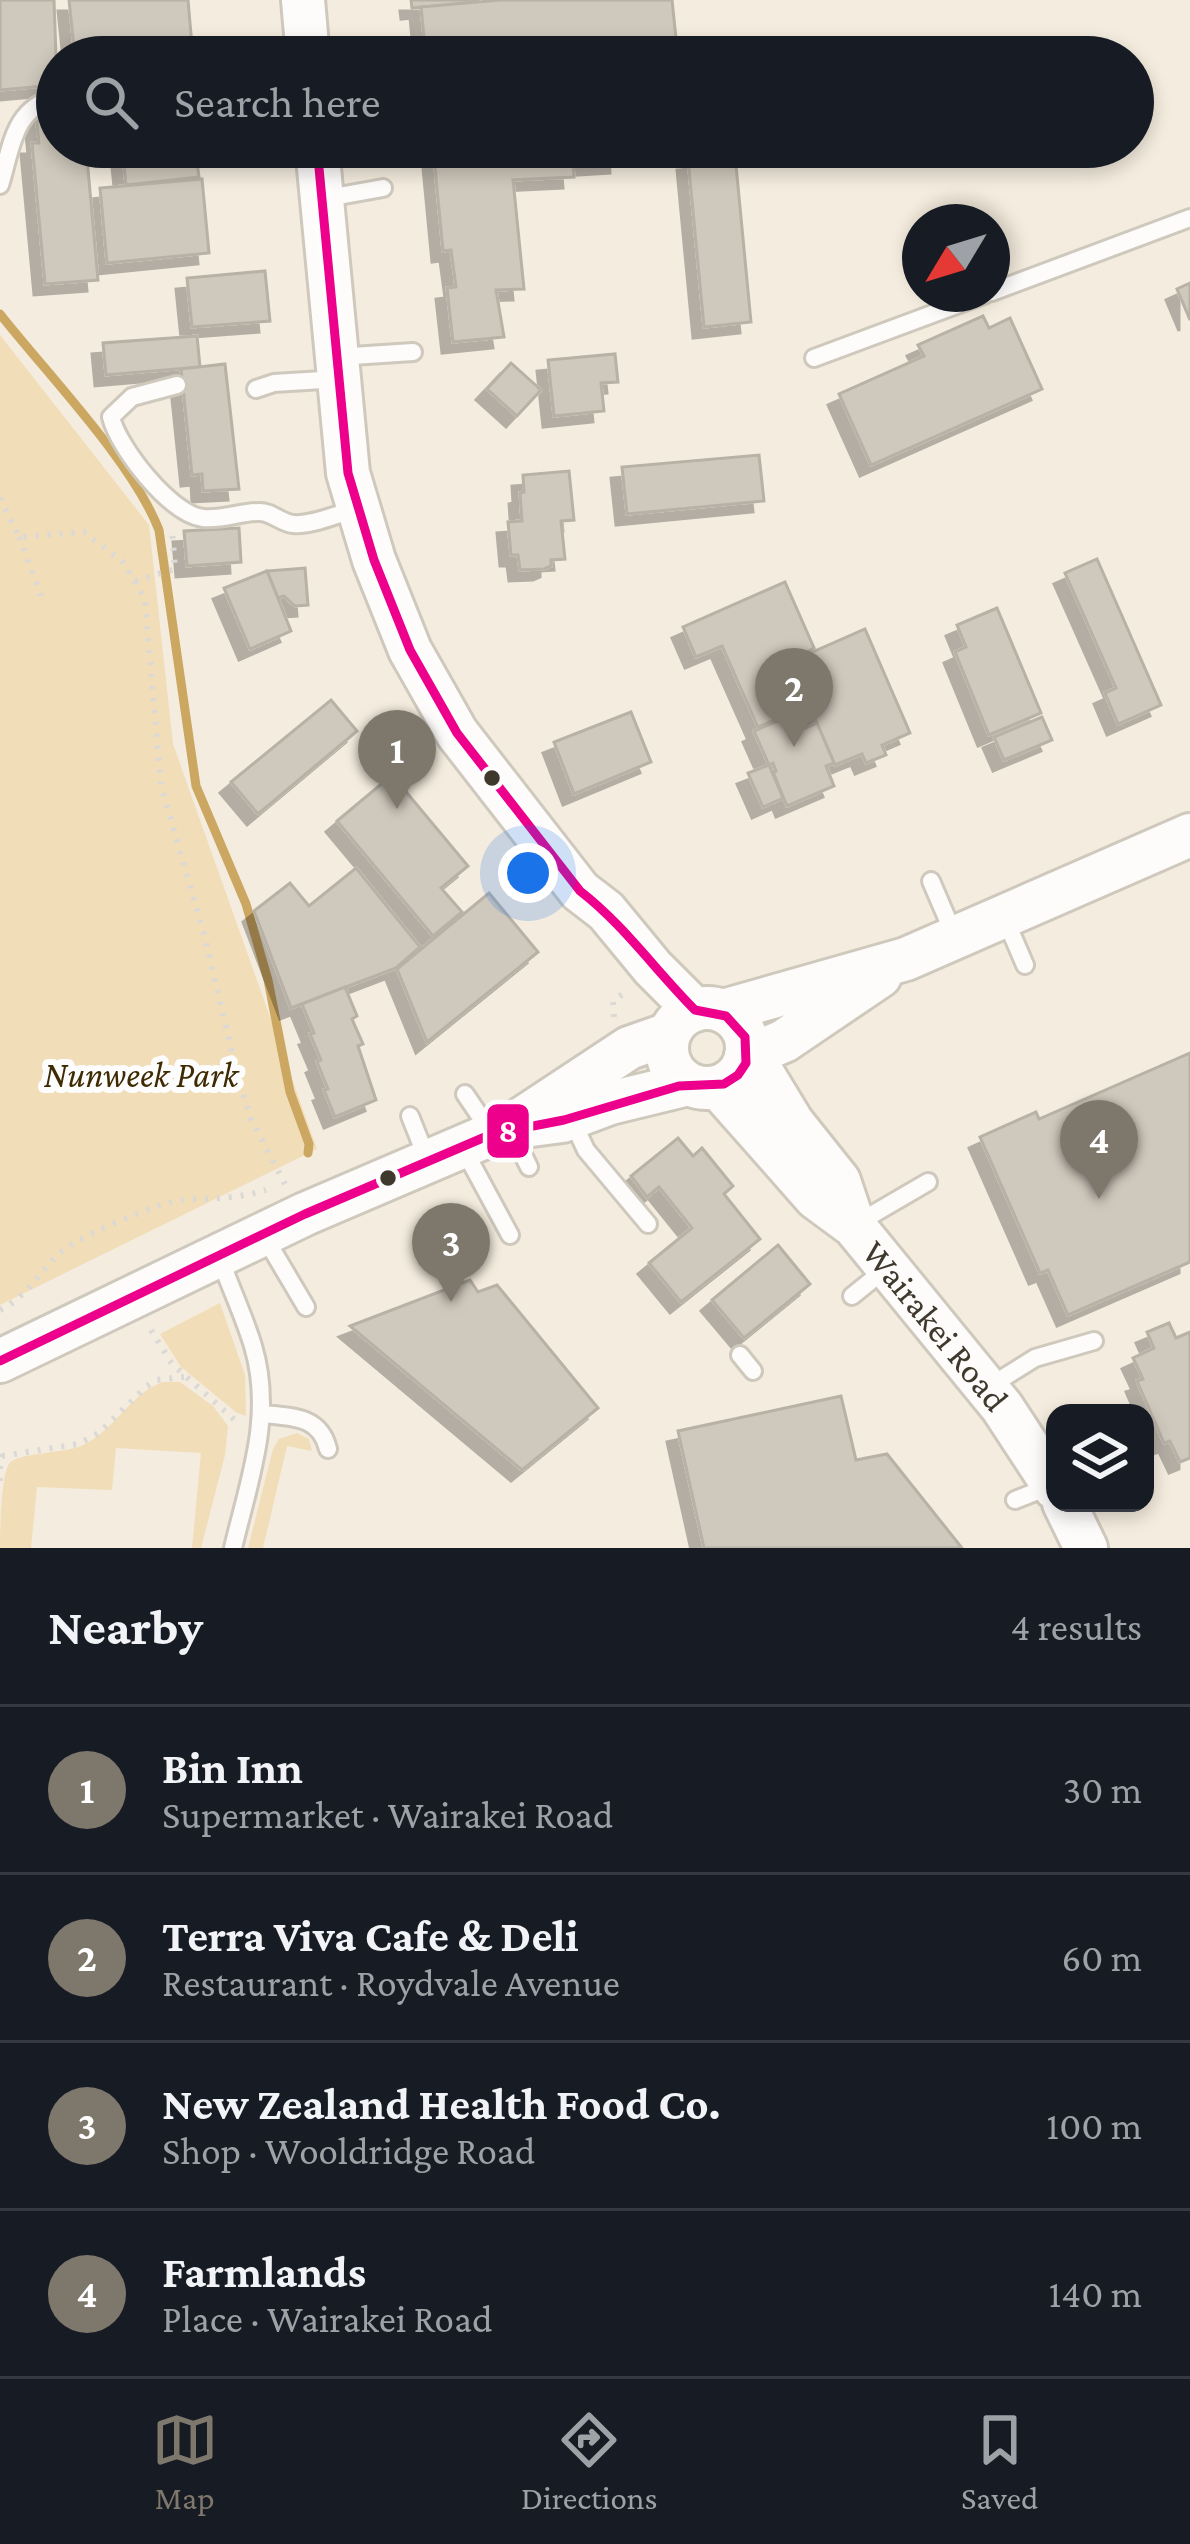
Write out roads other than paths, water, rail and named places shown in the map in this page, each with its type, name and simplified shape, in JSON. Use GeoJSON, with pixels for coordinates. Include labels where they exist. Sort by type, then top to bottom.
{"type":"FeatureCollection","features":[{"type":"Feature","properties":{"kind":"street"},"geometry":{"type":"LineString","coordinates":[[303,0],[306,36]]}},
{"type":"Feature","properties":{"kind":"street"},"geometry":{"type":"LineString","coordinates":[[319,168],[348,473],[374,560],[410,650],[457,734],[580,891],[606,911],[696,1019],[743,1030],[717,1076]]}},
{"type":"Feature","properties":{"kind":"street"},"geometry":{"type":"LineString","coordinates":[[0,1361],[263,1235],[473,1143],[595,1073],[629,1048],[696,1019],[906,959],[1190,835]]}},
{"type":"Feature","properties":{"kind":"street"},"geometry":{"type":"LineString","coordinates":[[473,1143],[717,1076],[784,1042],[906,959]]}},
{"type":"Feature","properties":{"kind":"street"},"geometry":{"type":"LineString","coordinates":[[696,1019],[667,1045],[671,1068],[717,1076]]}},
{"type":"Feature","properties":{"kind":"street","name":"Wairakei Road"},"geometry":{"type":"LineString","coordinates":[[717,1076],[758,1066],[792,1122],[839,1180],[854,1226],[986,1388],[1046,1492]]}},
{"type":"Feature","properties":{"kind":"street","name":"Wairakei Road"},"geometry":{"type":"LineString","coordinates":[[1060,1512],[1086,1548]]}},
{"type":"Feature","properties":{"kind":"lane"},"geometry":{"type":"LineString","coordinates":[[0,185],[20,120],[36,105]]}},
{"type":"Feature","properties":{"kind":"lane"},"geometry":{"type":"LineString","coordinates":[[322,199],[382,188]]}},
{"type":"Feature","properties":{"kind":"lane"},"geometry":{"type":"LineString","coordinates":[[1010,285],[1190,218]]}},
{"type":"Feature","properties":{"kind":"lane"},"geometry":{"type":"LineString","coordinates":[[814,358],[938,312]]}},
{"type":"Feature","properties":{"kind":"lane"},"geometry":{"type":"LineString","coordinates":[[256,388],[413,352]]}},
{"type":"Feature","properties":{"kind":"lane"},"geometry":{"type":"LineString","coordinates":[[177,385],[132,397],[111,417],[114,430],[148,478],[186,512],[198,518],[219,518],[262,511],[293,524],[359,509]]}},
{"type":"Feature","properties":{"kind":"lane"},"geometry":{"type":"LineString","coordinates":[[931,880],[955,938]]}},
{"type":"Feature","properties":{"kind":"lane"},"geometry":{"type":"LineString","coordinates":[[1004,916],[1025,965]]}},
{"type":"Feature","properties":{"kind":"lane"},"geometry":{"type":"LineString","coordinates":[[465,1094],[473,1143],[510,1235]]}},
{"type":"Feature","properties":{"kind":"lane"},"geometry":{"type":"LineString","coordinates":[[410,1116],[529,1167]]}},
{"type":"Feature","properties":{"kind":"lane"},"geometry":{"type":"LineString","coordinates":[[571,1118],[586,1150],[648,1224]]}},
{"type":"Feature","properties":{"kind":"lane"},"geometry":{"type":"LineString","coordinates":[[854,1226],[928,1181]]}},
{"type":"Feature","properties":{"kind":"lane"},"geometry":{"type":"LineString","coordinates":[[263,1235],[306,1307]]}},
{"type":"Feature","properties":{"kind":"lane"},"geometry":{"type":"LineString","coordinates":[[220,1257],[254,1348],[262,1414],[255,1464],[233,1548]]}},
{"type":"Feature","properties":{"kind":"lane"},"geometry":{"type":"LineString","coordinates":[[852,1296],[888,1268]]}},
{"type":"Feature","properties":{"kind":"lane"},"geometry":{"type":"LineString","coordinates":[[986,1388],[1035,1358],[1094,1341]]}},
{"type":"Feature","properties":{"kind":"lane"},"geometry":{"type":"LineString","coordinates":[[740,1355],[753,1371]]}},
{"type":"Feature","properties":{"kind":"lane"},"geometry":{"type":"LineString","coordinates":[[262,1414],[315,1424],[324,1433],[328,1449]]}},
{"type":"Feature","properties":{"kind":"waterway"},"geometry":{"type":"LineString","coordinates":[[0,314],[109,447],[159,530],[196,786],[246,904],[308,1153]]}},
{"type":"Feature","properties":{"kind":"place","name":"Terra Viva Cafe & Deli"},"geometry":{"type":"Point","coordinates":[794,747]}},
{"type":"Feature","properties":{"kind":"place","name":"Bin Inn"},"geometry":{"type":"Point","coordinates":[397,809]}},
{"type":"Feature","properties":{"kind":"place","name":"Farmlands"},"geometry":{"type":"Point","coordinates":[1099,1199]}},
{"type":"Feature","properties":{"kind":"place","name":"New Zealand Health Food Co."},"geometry":{"type":"Point","coordinates":[451,1302]}},
{"type":"Feature","properties":{"kind":"park label","name":"Nunweek Park"},"geometry":{"type":"Point","coordinates":[141,1075]}}]}
